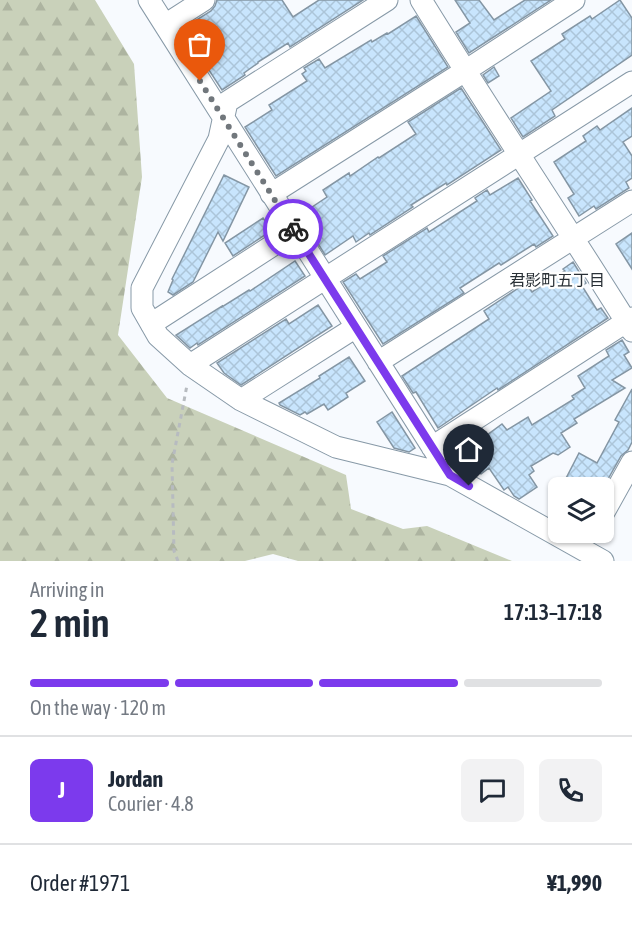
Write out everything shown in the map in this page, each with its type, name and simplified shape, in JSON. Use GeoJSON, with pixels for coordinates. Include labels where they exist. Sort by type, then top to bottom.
{"type":"FeatureCollection","features":[{"type":"Feature","properties":{"kind":"street"},"geometry":{"type":"LineString","coordinates":[[149,0],[450,475]]}},
{"type":"Feature","properties":{"kind":"street"},"geometry":{"type":"LineString","coordinates":[[165,25],[204,0]]}},
{"type":"Feature","properties":{"kind":"street"},"geometry":{"type":"LineString","coordinates":[[387,0],[227,102],[219,139],[142,288],[142,308],[158,336],[190,365],[241,400],[336,447],[450,475],[548,522]]}},
{"type":"Feature","properties":{"kind":"street"},"geometry":{"type":"LineString","coordinates":[[421,0],[630,324],[432,447]]}},
{"type":"Feature","properties":{"kind":"street"},"geometry":{"type":"LineString","coordinates":[[271,194],[574,0]]}},
{"type":"Feature","properties":{"kind":"street"},"geometry":{"type":"LineString","coordinates":[[190,365],[632,82]]}},
{"type":"Feature","properties":{"kind":"street"},"geometry":{"type":"LineString","coordinates":[[378,362],[632,201]]}},
{"type":"Feature","properties":{"kind":"street"},"geometry":{"type":"LineString","coordinates":[[151,324],[294,231]]}},
{"type":"Feature","properties":{"kind":"street"},"geometry":{"type":"LineString","coordinates":[[241,400],[356,327]]}},
{"type":"Feature","properties":{"kind":"street"},"geometry":{"type":"LineString","coordinates":[[614,494],[632,462]]}},
{"type":"Feature","properties":{"kind":"street"},"geometry":{"type":"LineString","coordinates":[[590,543],[603,561]]}},
{"type":"Feature","properties":{"kind":"path"},"geometry":{"type":"LineString","coordinates":[[178,561],[174,551],[172,464],[190,365]]}},
{"type":"Feature","properties":{"kind":"green space"},"geometry":{"type":"Polygon","coordinates":[[[0,0],[95,0],[134,64],[142,177],[118,335],[167,398],[346,475],[351,509],[403,529],[427,526],[512,561],[298,561],[273,554],[245,561],[0,561],[0,0]]]}},
{"type":"Feature","properties":{"kind":"building"},"geometry":{"type":"Polygon","coordinates":[[[217,0],[282,0],[293,17],[319,0],[363,0],[290,47],[288,43],[258,62],[244,73],[245,75],[222,90],[182,29],[211,11],[217,0]]]}},
{"type":"Feature","properties":{"kind":"building"},"geometry":{"type":"Polygon","coordinates":[[[455,0],[479,0],[494,20],[525,0],[551,0],[469,53],[456,32],[470,23],[455,0]]]}},
{"type":"Feature","properties":{"kind":"building"},"geometry":{"type":"Polygon","coordinates":[[[620,0],[632,18],[632,55],[552,110],[555,116],[523,137],[511,118],[551,91],[531,61],[565,39],[562,34],[590,16],[592,19],[620,0]]]}},
{"type":"Feature","properties":{"kind":"building"},"geometry":{"type":"Polygon","coordinates":[[[416,16],[448,67],[276,176],[245,127],[272,110],[269,105],[307,81],[302,74],[306,71],[304,68],[319,59],[325,68],[416,16]]]}},
{"type":"Feature","properties":{"kind":"building"},"geometry":{"type":"Polygon","coordinates":[[[494,67],[499,76],[488,83],[483,75],[494,67]]]}},
{"type":"Feature","properties":{"kind":"building"},"geometry":{"type":"Polygon","coordinates":[[[461,88],[501,150],[411,205],[413,207],[370,235],[369,233],[356,242],[353,236],[325,255],[298,211],[303,213],[327,197],[323,190],[349,173],[350,176],[416,134],[408,122],[461,88]]]}},
{"type":"Feature","properties":{"kind":"building"},"geometry":{"type":"Polygon","coordinates":[[[632,108],[632,136],[623,142],[632,156],[632,178],[626,182],[629,188],[596,209],[594,206],[579,216],[568,198],[574,194],[554,162],[586,141],[583,136],[597,126],[600,130],[632,108]]]}},
{"type":"Feature","properties":{"kind":"building"},"geometry":{"type":"Polygon","coordinates":[[[224,175],[249,187],[223,241],[218,232],[193,282],[173,295],[168,292],[172,279],[224,175]]]}},
{"type":"Feature","properties":{"kind":"building"},"geometry":{"type":"Polygon","coordinates":[[[518,178],[553,236],[536,247],[534,244],[501,265],[499,263],[460,288],[464,293],[383,344],[343,282],[356,274],[360,279],[387,262],[383,256],[427,228],[429,232],[477,201],[475,198],[487,190],[490,195],[518,178]]]}},
{"type":"Feature","properties":{"kind":"building"},"geometry":{"type":"Polygon","coordinates":[[[263,218],[268,225],[271,223],[274,229],[233,256],[225,243],[263,218]]]}},
{"type":"Feature","properties":{"kind":"building"},"geometry":{"type":"Polygon","coordinates":[[[632,233],[632,269],[616,244],[632,233]]]}},
{"type":"Feature","properties":{"kind":"building"},"geometry":{"type":"Polygon","coordinates":[[[295,261],[305,276],[198,345],[197,343],[190,348],[176,335],[250,291],[295,261]]]}},
{"type":"Feature","properties":{"kind":"building"},"geometry":{"type":"Polygon","coordinates":[[[573,262],[586,283],[582,286],[597,310],[601,308],[608,318],[438,428],[416,392],[413,393],[402,376],[489,319],[484,311],[526,283],[532,292],[565,271],[563,269],[573,262]]]}},
{"type":"Feature","properties":{"kind":"building"},"geometry":{"type":"Polygon","coordinates":[[[318,305],[332,326],[241,385],[224,373],[217,363],[286,319],[289,324],[318,305]]]}},
{"type":"Feature","properties":{"kind":"building"},"geometry":{"type":"Polygon","coordinates":[[[622,340],[629,352],[624,355],[632,368],[612,380],[625,388],[574,419],[577,423],[561,433],[570,447],[558,455],[553,453],[531,466],[534,471],[529,475],[537,487],[519,499],[508,487],[504,490],[489,468],[481,474],[464,452],[502,424],[507,430],[528,417],[532,425],[574,399],[572,396],[585,388],[578,376],[609,356],[606,350],[622,340]]]}},
{"type":"Feature","properties":{"kind":"building"},"geometry":{"type":"Polygon","coordinates":[[[349,357],[365,381],[346,393],[348,397],[328,410],[324,404],[307,414],[305,412],[300,415],[280,405],[279,403],[349,357]]]}},
{"type":"Feature","properties":{"kind":"building"},"geometry":{"type":"Polygon","coordinates":[[[632,389],[632,442],[609,477],[567,477],[579,453],[597,463],[619,422],[615,420],[632,389]]]}},
{"type":"Feature","properties":{"kind":"building"},"geometry":{"type":"Polygon","coordinates":[[[392,412],[415,448],[409,452],[394,448],[377,422],[392,412]]]}},
{"type":"Feature","properties":{"kind":"way so far"},"geometry":{"type":"LineString","coordinates":[[200,81],[293,229]]}},
{"type":"Feature","properties":{"kind":"district","name":"君影町五丁目"},"geometry":{"type":"Point","coordinates":[557,280]}},
{"type":"Feature","properties":{"kind":"route"},"geometry":{"type":"LineString","coordinates":[[293,229],[450,475],[469,486]]}}]}
